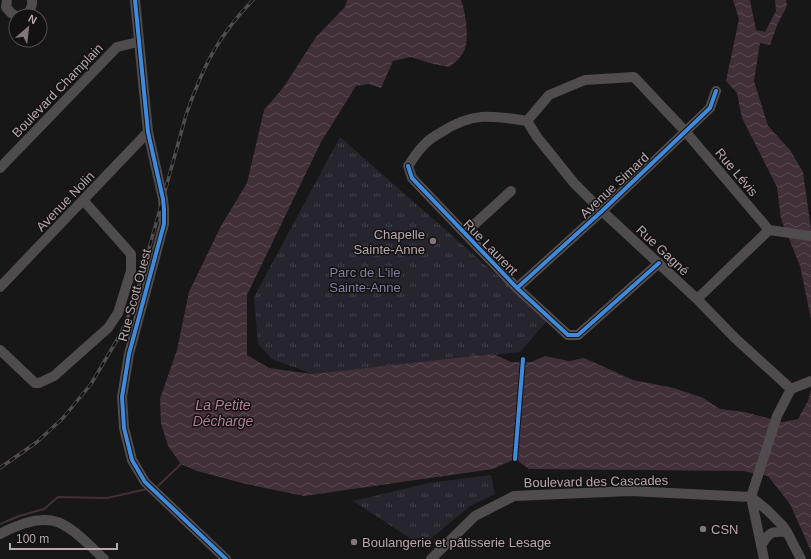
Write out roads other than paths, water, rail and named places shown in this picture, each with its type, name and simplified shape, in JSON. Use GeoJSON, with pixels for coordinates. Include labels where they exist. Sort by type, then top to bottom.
{"type":"FeatureCollection","features":[{"type":"Feature","properties":{"kind":"street"},"geometry":{"type":"LineString","coordinates":[[7,0],[6,7],[8,9]]}},
{"type":"Feature","properties":{"kind":"street","name":"Rue Scott Ouest"},"geometry":{"type":"LineString","coordinates":[[135,0],[148,132],[163,198],[164,224],[129,354],[122,397],[124,428],[132,460],[145,482],[226,559]]}},
{"type":"Feature","properties":{"kind":"street","name":"Boulevard Champlain"},"geometry":{"type":"LineString","coordinates":[[0,168],[117,46],[138,42]]}},
{"type":"Feature","properties":{"kind":"street","name":"Rue Lévis"},"geometry":{"type":"LineString","coordinates":[[527,121],[549,95],[585,80],[634,77],[774,231]]}},
{"type":"Feature","properties":{"kind":"street","name":"Avenue Simard"},"geometry":{"type":"LineString","coordinates":[[517,288],[602,211],[710,108],[716,91]]}},
{"type":"Feature","properties":{"kind":"street","name":"Rue Laurent"},"geometry":{"type":"LineString","coordinates":[[527,121],[504,117],[481,116],[467,119],[450,127],[424,144],[408,166],[412,178],[517,288],[568,335],[578,335],[659,262]]}},
{"type":"Feature","properties":{"kind":"street","name":"Rue Gagné"},"geometry":{"type":"LineString","coordinates":[[527,121],[537,137],[574,183],[602,211],[659,262],[735,338],[791,389]]}},
{"type":"Feature","properties":{"kind":"street","name":"Avenue Nolin"},"geometry":{"type":"LineString","coordinates":[[0,287],[84,201],[148,132]]}},
{"type":"Feature","properties":{"kind":"street"},"geometry":{"type":"LineString","coordinates":[[465,233],[511,191]]}},
{"type":"Feature","properties":{"kind":"street"},"geometry":{"type":"LineString","coordinates":[[0,350],[35,383],[39,383],[54,376],[108,328],[118,313],[131,271],[131,254],[84,201]]}},
{"type":"Feature","properties":{"kind":"street"},"geometry":{"type":"LineString","coordinates":[[697,299],[774,231],[811,236]]}},
{"type":"Feature","properties":{"kind":"street"},"geometry":{"type":"LineString","coordinates":[[764,559],[752,492],[777,416],[791,389],[811,382]]}},
{"type":"Feature","properties":{"kind":"street","name":"Boulevard des Cascades"},"geometry":{"type":"LineString","coordinates":[[431,559],[475,516],[514,496],[630,491],[752,492]]}},
{"type":"Feature","properties":{"kind":"street"},"geometry":{"type":"LineString","coordinates":[[752,492],[787,532],[801,559]]}},
{"type":"Feature","properties":{"kind":"street"},"geometry":{"type":"LineString","coordinates":[[0,534],[31,522],[44,520],[61,523],[74,532],[104,559]]}},
{"type":"Feature","properties":{"kind":"street"},"geometry":{"type":"LineString","coordinates":[[761,546],[768,534],[774,531],[787,532]]}},
{"type":"Feature","properties":{"kind":"water","name":"La Petite Décharge"},"geometry":{"type":"Polygon","coordinates":[[[347,0],[461,0],[465,13],[467,29],[466,44],[461,56],[449,67],[411,57],[393,61],[381,88],[369,84],[356,86],[321,142],[247,295],[247,355],[269,368],[312,374],[493,354],[511,362],[531,362],[545,356],[569,361],[584,358],[633,380],[674,388],[703,398],[720,409],[745,412],[782,422],[798,419],[808,401],[811,390],[811,551],[790,504],[768,476],[743,471],[529,469],[515,459],[493,469],[304,496],[246,484],[197,471],[181,464],[168,446],[161,423],[160,399],[177,350],[189,292],[221,226],[247,183],[264,110],[283,88],[316,37],[345,7],[347,0]]]}},
{"type":"Feature","properties":{"kind":"water"},"geometry":{"type":"Polygon","coordinates":[[[733,0],[750,0],[756,30],[765,32],[776,11],[775,0],[786,0],[787,6],[778,23],[770,45],[760,43],[754,81],[768,126],[790,150],[803,172],[811,230],[811,319],[800,266],[781,219],[777,187],[742,118],[737,93],[726,81],[739,19],[733,0]]]}},
{"type":"Feature","properties":{"kind":"waterway"},"geometry":{"type":"LineString","coordinates":[[155,487],[157,487],[183,463]]}},
{"type":"Feature","properties":{"kind":"waterway"},"geometry":{"type":"LineString","coordinates":[[0,524],[19,516],[44,509],[58,497],[107,498],[147,489]]}},
{"type":"Feature","properties":{"kind":"railway"},"geometry":{"type":"LineString","coordinates":[[0,468],[37,442],[63,418],[91,384],[120,335],[134,303],[192,98],[205,67],[220,40],[253,0]]}},
{"type":"Feature","properties":{"kind":"place","name":"Chapelle Sainte-Anne"},"geometry":{"type":"Point","coordinates":[433,241]}},
{"type":"Feature","properties":{"kind":"place","name":"CSN"},"geometry":{"type":"Point","coordinates":[703,529]}},
{"type":"Feature","properties":{"kind":"place","name":"Boulangerie et pâtisserie Lesage"},"geometry":{"type":"Point","coordinates":[354,542]}},
{"type":"Feature","properties":{"kind":"park label","name":"Parc de L'ile Sainte-Anne"},"geometry":{"type":"Point","coordinates":[365,280]}}]}
